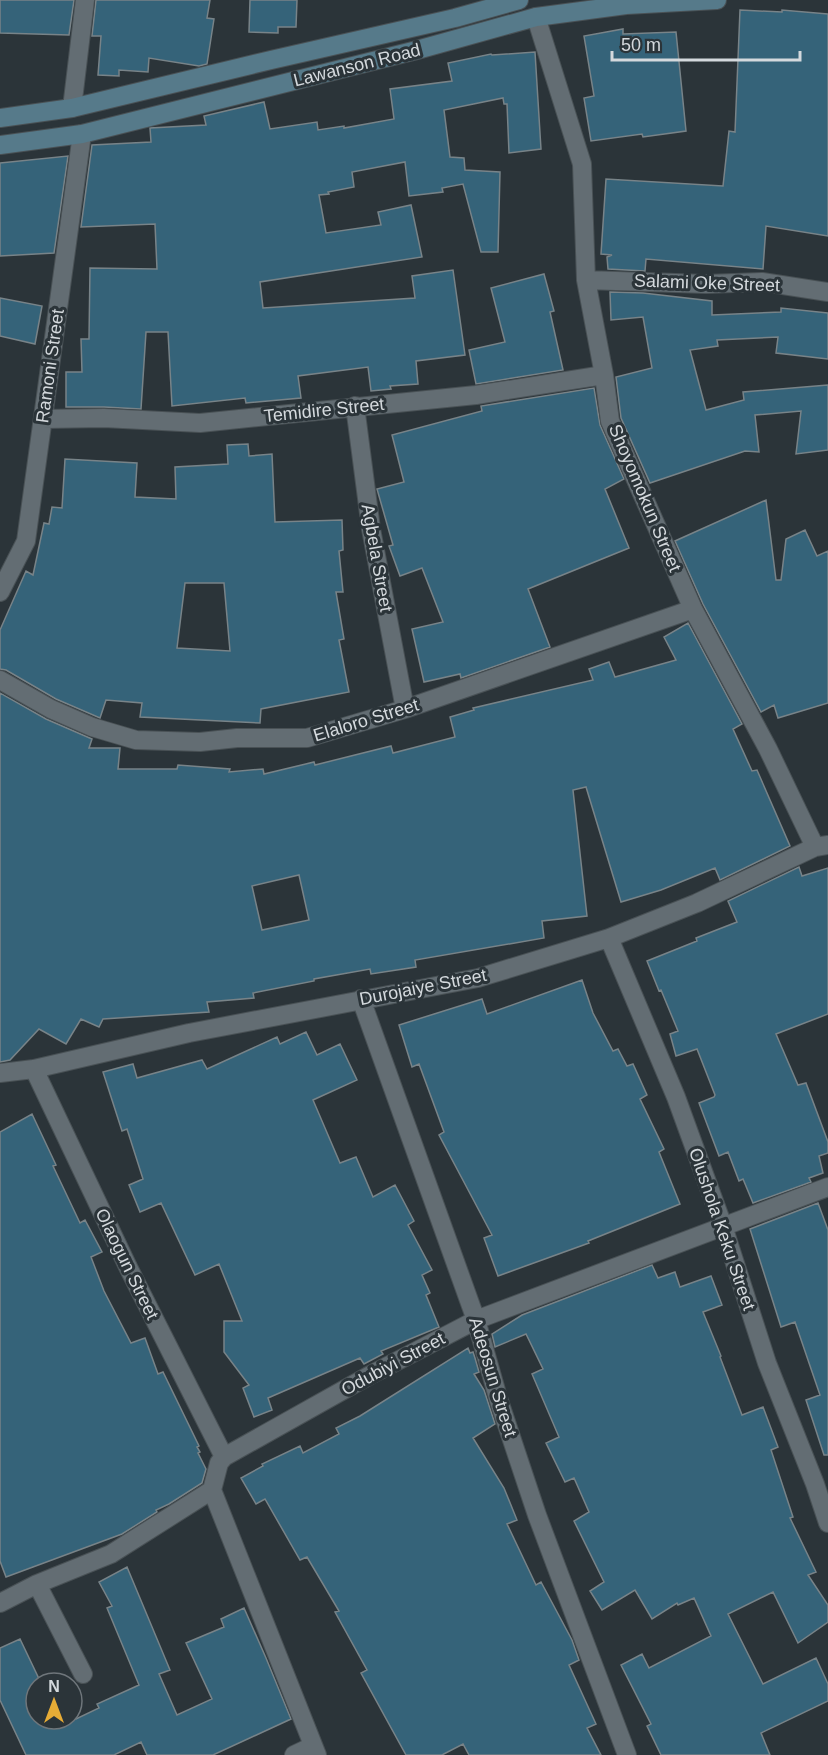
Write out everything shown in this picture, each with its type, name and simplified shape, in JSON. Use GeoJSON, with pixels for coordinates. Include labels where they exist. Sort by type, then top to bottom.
{"type":"FeatureCollection","features":[{"type":"Feature","properties":{"kind":"main road","name":"Lawanson Road"},"geometry":{"type":"LineString","coordinates":[[0,118],[72,108],[455,18],[519,0]]}},
{"type":"Feature","properties":{"kind":"main road","name":"Lawanson Road"},"geometry":{"type":"LineString","coordinates":[[0,146],[82,134],[417,50],[536,17],[626,5],[717,0]]}},
{"type":"Feature","properties":{"kind":"street"},"geometry":{"type":"LineString","coordinates":[[72,108],[85,0]]}},
{"type":"Feature","properties":{"kind":"street","name":"Shoyomokun Street"},"geometry":{"type":"LineString","coordinates":[[536,17],[582,164],[586,280],[604,375],[610,421],[693,609],[821,846]]}},
{"type":"Feature","properties":{"kind":"street","name":"Ramoni Street"},"geometry":{"type":"LineString","coordinates":[[0,592],[26,541],[82,134]]}},
{"type":"Feature","properties":{"kind":"street","name":"Salami Oke Street"},"geometry":{"type":"LineString","coordinates":[[586,280],[706,284],[762,282],[828,292]]}},
{"type":"Feature","properties":{"kind":"street","name":"Temidire Street"},"geometry":{"type":"LineString","coordinates":[[43,419],[104,418],[200,423],[476,395],[604,375]]}},
{"type":"Feature","properties":{"kind":"street","name":"Agbela Street"},"geometry":{"type":"LineString","coordinates":[[355,406],[370,529],[405,709]]}},
{"type":"Feature","properties":{"kind":"street","name":"Elaloro Street"},"geometry":{"type":"LineString","coordinates":[[0,680],[51,709],[92,727],[136,740],[200,742],[237,738],[307,738],[405,709],[693,609]]}},
{"type":"Feature","properties":{"kind":"street","name":"Durojaiye Street"},"geometry":{"type":"LineString","coordinates":[[0,1073],[34,1069],[189,1033],[478,978],[609,938],[698,903],[821,846]]}},
{"type":"Feature","properties":{"kind":"street","name":"Olushola Keku Street"},"geometry":{"type":"LineString","coordinates":[[609,938],[675,1097],[723,1226],[767,1363],[828,1523]]}},
{"type":"Feature","properties":{"kind":"street","name":"Adeosun Street"},"geometry":{"type":"LineString","coordinates":[[362,999],[476,1320],[499,1401],[537,1515],[627,1755]]}},
{"type":"Feature","properties":{"kind":"street","name":"Olaogun Street"},"geometry":{"type":"LineString","coordinates":[[34,1069],[128,1267],[224,1457]]}},
{"type":"Feature","properties":{"kind":"street","name":"Odubiyi Street"},"geometry":{"type":"LineString","coordinates":[[224,1457],[372,1374],[476,1320],[828,1187]]}},
{"type":"Feature","properties":{"kind":"street"},"geometry":{"type":"LineString","coordinates":[[224,1457],[219,1463],[212,1490],[315,1751],[294,1755]]}},
{"type":"Feature","properties":{"kind":"street"},"geometry":{"type":"LineString","coordinates":[[0,1603],[37,1584],[111,1554],[212,1490]]}},
{"type":"Feature","properties":{"kind":"street"},"geometry":{"type":"LineString","coordinates":[[37,1584],[80,1671]]}},
{"type":"Feature","properties":{"kind":"building"},"geometry":{"type":"Polygon","coordinates":[[[0,0],[74,0],[69,35],[0,33],[0,0]]]}},
{"type":"Feature","properties":{"kind":"building"},"geometry":{"type":"Polygon","coordinates":[[[96,0],[210,0],[207,18],[214,19],[207,64],[199,66],[149,58],[148,72],[119,70],[119,76],[98,75],[101,36],[92,36],[96,0]]]}},
{"type":"Feature","properties":{"kind":"building"},"geometry":{"type":"Polygon","coordinates":[[[250,0],[297,0],[296,27],[278,27],[278,33],[249,32],[250,0]]]}},
{"type":"Feature","properties":{"kind":"building"},"geometry":{"type":"Polygon","coordinates":[[[740,10],[782,12],[782,10],[828,14],[828,236],[766,226],[763,269],[646,259],[645,271],[608,269],[607,257],[612,255],[601,254],[606,179],[723,186],[729,131],[735,132],[740,10]]]}},
{"type":"Feature","properties":{"kind":"building"},"geometry":{"type":"Polygon","coordinates":[[[623,29],[623,34],[676,32],[686,131],[591,141],[584,98],[594,96],[584,36],[623,29]]]}},
{"type":"Feature","properties":{"kind":"building"},"geometry":{"type":"Polygon","coordinates":[[[535,52],[541,149],[509,153],[507,104],[504,104],[503,98],[444,110],[450,157],[464,158],[465,170],[500,172],[498,252],[481,252],[463,184],[442,188],[443,192],[409,196],[405,162],[352,172],[354,187],[319,195],[326,233],[381,225],[378,212],[411,205],[422,257],[260,282],[263,308],[415,298],[412,276],[453,270],[465,355],[416,361],[418,384],[390,386],[391,389],[371,391],[368,367],[298,376],[301,398],[246,403],[245,398],[172,406],[168,332],[146,332],[141,409],[66,407],[66,372],[82,372],[81,339],[89,339],[90,268],[157,269],[155,224],[81,227],[92,145],[151,142],[150,128],[206,125],[204,116],[264,102],[270,129],[317,122],[318,130],[344,126],[344,128],[394,119],[390,89],[452,81],[448,63],[491,54],[535,52]]]}},
{"type":"Feature","properties":{"kind":"building"},"geometry":{"type":"Polygon","coordinates":[[[68,156],[54,253],[0,256],[0,163],[68,156]]]}},
{"type":"Feature","properties":{"kind":"building"},"geometry":{"type":"Polygon","coordinates":[[[544,274],[554,311],[550,312],[563,370],[476,384],[469,350],[505,342],[491,288],[544,274]]]}},
{"type":"Feature","properties":{"kind":"building"},"geometry":{"type":"Polygon","coordinates":[[[610,292],[643,293],[712,301],[712,315],[781,312],[781,308],[828,313],[828,359],[776,353],[778,337],[717,340],[718,346],[690,350],[706,410],[744,400],[743,392],[828,385],[828,450],[796,454],[801,411],[755,415],[759,452],[745,451],[650,483],[621,418],[616,377],[652,368],[643,317],[611,320],[610,292]]]}},
{"type":"Feature","properties":{"kind":"building"},"geometry":{"type":"Polygon","coordinates":[[[0,298],[42,306],[35,344],[0,336],[0,298]]]}},
{"type":"Feature","properties":{"kind":"building"},"geometry":{"type":"Polygon","coordinates":[[[594,388],[600,425],[624,479],[605,489],[629,548],[528,589],[550,647],[461,678],[460,674],[424,682],[412,629],[443,622],[422,568],[400,576],[389,546],[393,545],[377,489],[404,482],[392,435],[482,411],[481,406],[594,388]]]}},
{"type":"Feature","properties":{"kind":"building"},"geometry":{"type":"Polygon","coordinates":[[[248,444],[249,456],[272,454],[275,522],[342,520],[343,550],[339,551],[343,592],[336,592],[344,639],[339,640],[349,692],[261,709],[260,723],[140,717],[142,703],[106,700],[100,718],[56,699],[6,670],[0,669],[0,630],[26,571],[33,575],[44,523],[49,524],[52,507],[62,508],[65,459],[137,463],[135,497],[176,499],[175,467],[228,464],[227,445],[248,444]],[[185,583],[177,648],[230,651],[224,583],[185,583]]]}},
{"type":"Feature","properties":{"kind":"building"},"geometry":{"type":"Polygon","coordinates":[[[766,500],[776,580],[781,580],[786,539],[805,530],[817,556],[828,551],[828,703],[778,718],[774,705],[761,712],[703,604],[675,541],[766,500]]]}},
{"type":"Feature","properties":{"kind":"building"},"geometry":{"type":"Polygon","coordinates":[[[688,623],[742,724],[733,729],[752,771],[757,770],[790,846],[720,880],[715,868],[661,890],[621,902],[586,787],[573,790],[587,916],[542,921],[544,938],[415,960],[416,967],[371,974],[370,969],[314,979],[314,981],[253,993],[254,998],[207,1002],[209,1012],[103,1019],[99,1027],[81,1019],[66,1044],[39,1029],[10,1060],[0,1062],[0,693],[46,719],[92,739],[89,748],[120,748],[118,769],[177,769],[178,765],[230,769],[229,772],[263,769],[264,774],[314,762],[315,765],[391,746],[393,753],[455,737],[450,717],[474,710],[473,708],[593,680],[589,669],[609,662],[615,677],[676,660],[664,637],[688,623]],[[299,875],[252,886],[262,930],[309,920],[299,875]]]}},
{"type":"Feature","properties":{"kind":"building"},"geometry":{"type":"Polygon","coordinates":[[[799,867],[802,876],[828,868],[828,1014],[776,1034],[798,1085],[806,1083],[828,1142],[828,1153],[819,1156],[823,1173],[809,1178],[811,1182],[753,1203],[743,1179],[739,1181],[728,1152],[719,1156],[699,1103],[715,1095],[697,1049],[676,1056],[670,1034],[678,1031],[647,961],[737,922],[728,901],[799,867]]]}},
{"type":"Feature","properties":{"kind":"building"},"geometry":{"type":"Polygon","coordinates":[[[582,980],[593,1013],[613,1051],[618,1049],[627,1066],[633,1064],[647,1095],[640,1099],[664,1149],[659,1152],[680,1204],[588,1241],[589,1243],[498,1276],[484,1238],[492,1235],[439,1135],[444,1132],[419,1064],[412,1067],[399,1025],[482,999],[487,1014],[582,980]]]}},
{"type":"Feature","properties":{"kind":"building"},"geometry":{"type":"Polygon","coordinates":[[[306,1032],[317,1055],[340,1044],[357,1080],[313,1100],[340,1163],[356,1157],[373,1197],[395,1185],[414,1221],[408,1225],[432,1270],[422,1275],[430,1293],[426,1295],[439,1327],[381,1351],[383,1354],[364,1364],[360,1358],[268,1398],[272,1410],[254,1417],[243,1388],[249,1385],[224,1352],[224,1321],[242,1321],[219,1264],[195,1275],[161,1203],[140,1212],[129,1185],[143,1179],[127,1129],[122,1131],[103,1072],[133,1064],[137,1078],[202,1060],[207,1069],[277,1037],[280,1044],[306,1032]]]}},
{"type":"Feature","properties":{"kind":"building"},"geometry":{"type":"Polygon","coordinates":[[[32,1114],[80,1223],[85,1220],[102,1252],[91,1257],[104,1291],[131,1343],[145,1338],[158,1374],[163,1372],[199,1446],[197,1447],[200,1452],[198,1453],[206,1469],[202,1483],[156,1510],[157,1512],[122,1534],[6,1577],[0,1561],[0,1132],[32,1114]]]}},
{"type":"Feature","properties":{"kind":"building"},"geometry":{"type":"Polygon","coordinates":[[[818,1203],[828,1230],[828,1455],[824,1455],[806,1400],[820,1395],[795,1322],[781,1327],[750,1229],[818,1203]]]}},
{"type":"Feature","properties":{"kind":"building"},"geometry":{"type":"Polygon","coordinates":[[[652,1265],[658,1278],[675,1272],[680,1287],[711,1276],[722,1305],[703,1312],[742,1415],[763,1407],[778,1447],[771,1450],[793,1517],[790,1518],[816,1572],[808,1575],[828,1605],[828,1622],[798,1643],[773,1592],[728,1614],[763,1684],[816,1658],[828,1684],[828,1701],[761,1733],[770,1755],[661,1755],[647,1726],[651,1724],[621,1665],[642,1654],[649,1668],[711,1636],[694,1598],[678,1605],[677,1603],[652,1619],[635,1590],[602,1610],[590,1591],[604,1582],[574,1521],[589,1512],[574,1478],[565,1482],[546,1443],[559,1437],[532,1374],[543,1369],[526,1334],[495,1347],[492,1334],[522,1315],[652,1265]]]}},
{"type":"Feature","properties":{"kind":"building"},"geometry":{"type":"Polygon","coordinates":[[[468,1348],[470,1353],[473,1352],[479,1372],[474,1374],[484,1390],[495,1424],[473,1438],[504,1488],[517,1520],[507,1524],[536,1585],[541,1582],[572,1640],[579,1660],[569,1665],[596,1724],[587,1728],[601,1755],[469,1755],[463,1744],[442,1755],[406,1755],[361,1673],[367,1670],[335,1612],[339,1611],[307,1557],[300,1560],[265,1499],[256,1504],[241,1478],[263,1466],[262,1464],[300,1446],[303,1453],[339,1434],[336,1428],[360,1416],[468,1348]]]}},
{"type":"Feature","properties":{"kind":"building"},"geometry":{"type":"Polygon","coordinates":[[[127,1567],[170,1670],[159,1674],[177,1715],[212,1699],[186,1643],[224,1627],[221,1619],[244,1608],[291,1719],[213,1755],[147,1755],[141,1742],[114,1755],[26,1755],[0,1700],[0,1648],[20,1639],[35,1671],[24,1671],[24,1731],[84,1731],[84,1715],[99,1708],[97,1704],[139,1685],[107,1608],[112,1606],[99,1582],[127,1567]]]}}]}
